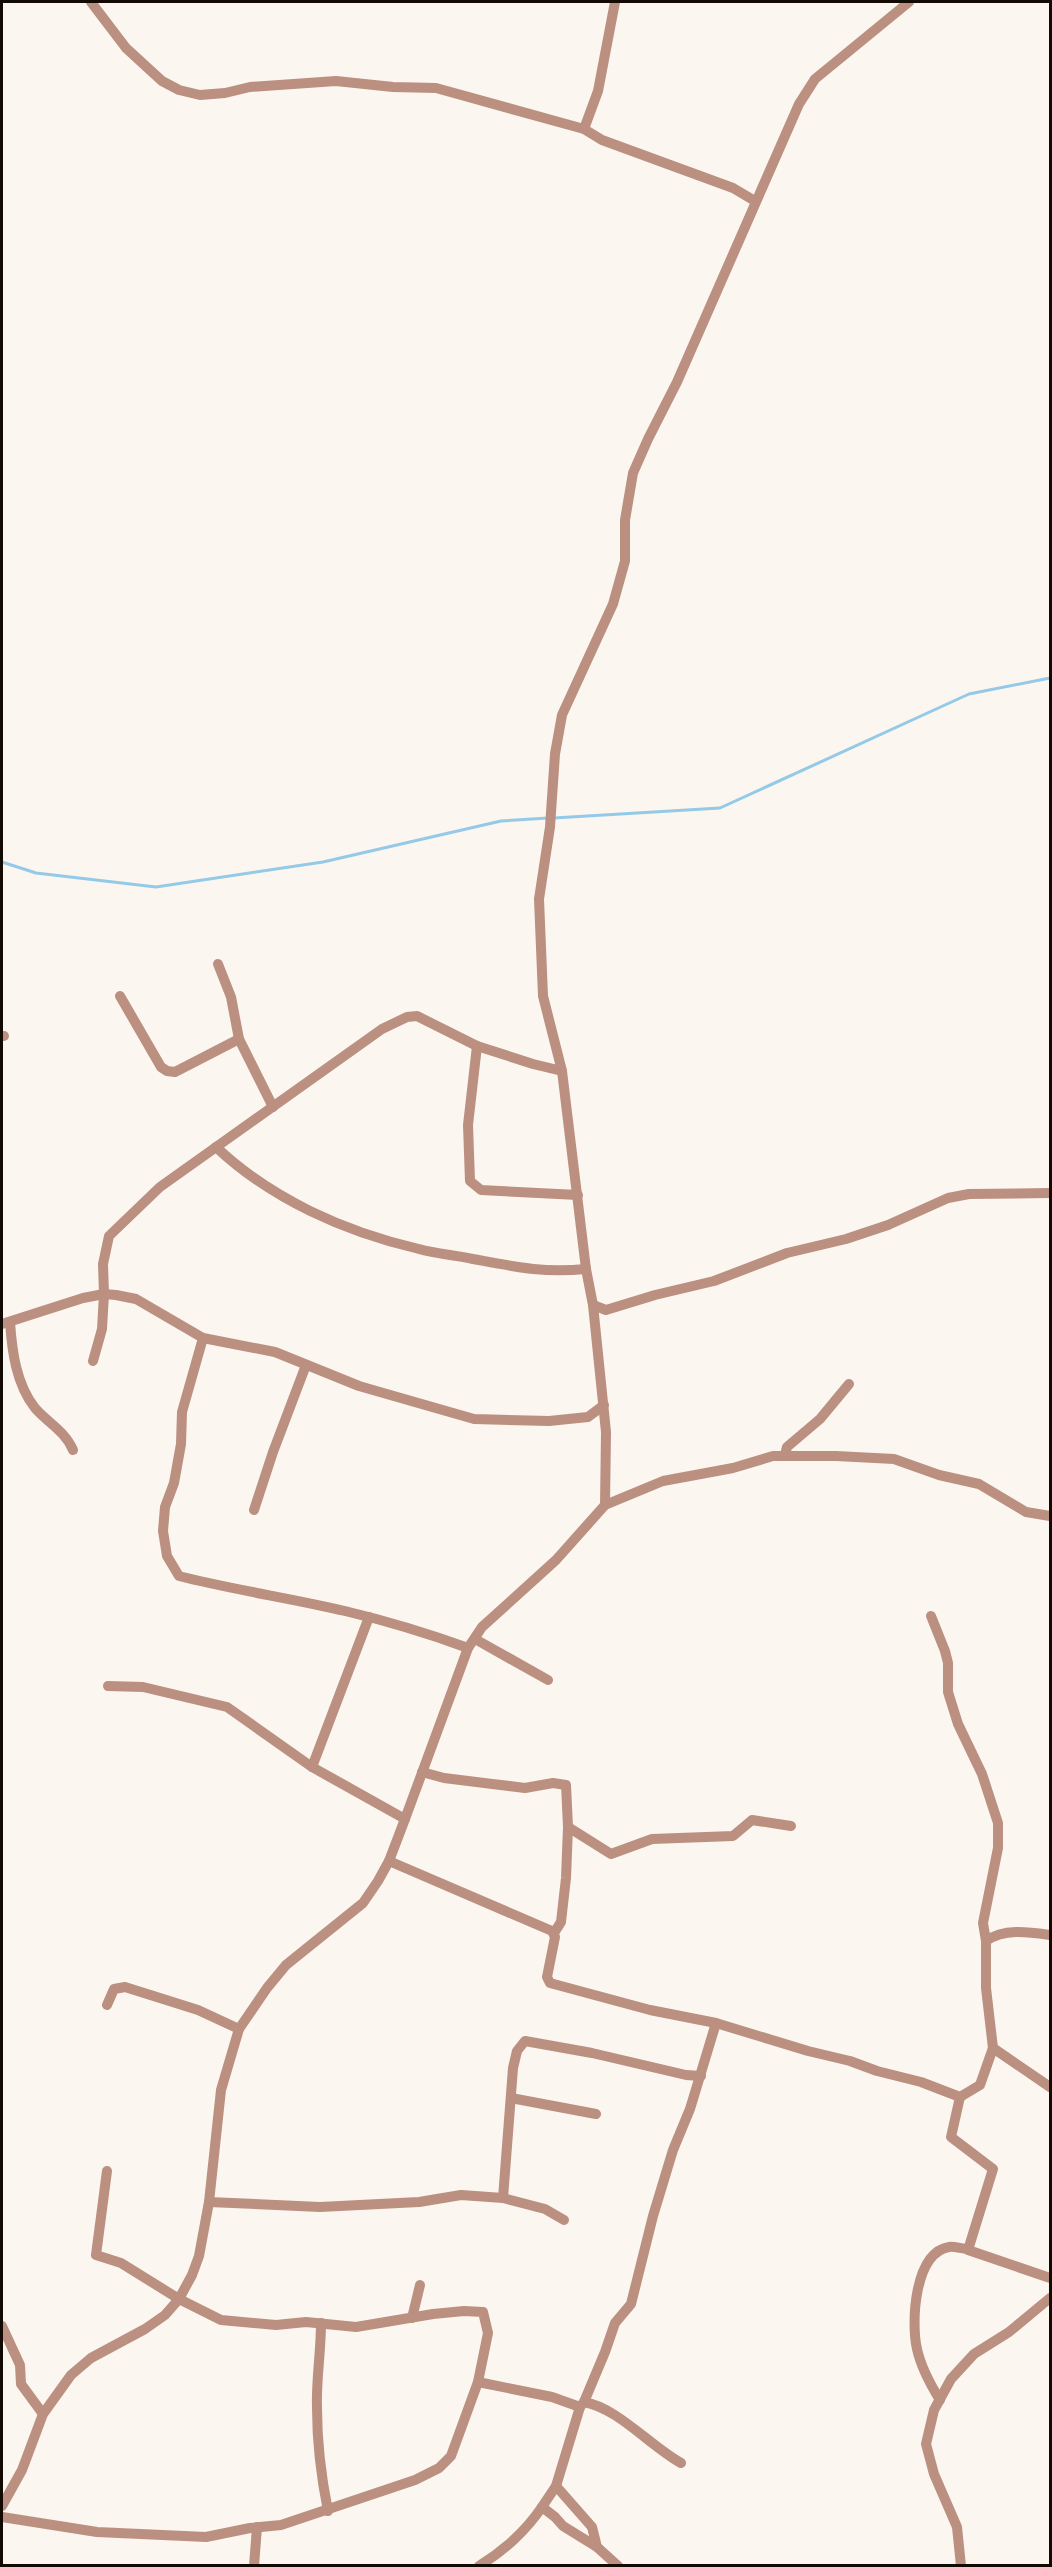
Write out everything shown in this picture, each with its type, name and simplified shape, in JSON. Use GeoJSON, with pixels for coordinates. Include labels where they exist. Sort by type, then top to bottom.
{"type":"FeatureCollection","features":[{"type":"Feature","properties":{"kind":"street"},"geometry":{"type":"LineString","coordinates":[[91,2],[126,48],[162,81],[179,90],[200,95],[225,93],[250,87],[336,81],[393,87],[436,88],[584,129],[602,140],[733,188],[754,201]]}},
{"type":"Feature","properties":{"kind":"street"},"geometry":{"type":"LineString","coordinates":[[584,129],[598,91],[615,2]]}},
{"type":"Feature","properties":{"kind":"street"},"geometry":{"type":"LineString","coordinates":[[605,1505],[606,1432],[596,1329],[586,1269],[562,1071],[543,996],[539,899],[550,827],[555,754],[562,715],[613,604],[625,561],[625,520],[633,474],[677,382],[798,104],[815,79],[909,2]]}},
{"type":"Feature","properties":{"kind":"street"},"geometry":{"type":"LineString","coordinates":[[218,964],[231,997],[239,1039],[273,1107]]}},
{"type":"Feature","properties":{"kind":"street"},"geometry":{"type":"LineString","coordinates":[[120,996],[161,1066],[167,1071],[175,1072],[239,1039]]}},
{"type":"Feature","properties":{"kind":"street"},"geometry":{"type":"LineString","coordinates":[[93,1361],[102,1329],[105,1294],[103,1264],[109,1236],[160,1187],[382,1029],[406,1017],[417,1016],[477,1046],[562,1071]]}},
{"type":"Feature","properties":{"kind":"street"},"geometry":{"type":"LineString","coordinates":[[477,1046],[468,1125],[470,1181],[481,1190],[578,1195]]}},
{"type":"Feature","properties":{"kind":"street"},"geometry":{"type":"LineString","coordinates":[[216,1147],[236,1166],[264,1186],[305,1209],[378,1236],[418,1249],[530,1270],[586,1269]]}},
{"type":"Feature","properties":{"kind":"street"},"geometry":{"type":"LineString","coordinates":[[593,1305],[606,1310],[655,1294],[714,1281],[814,1245],[846,1239],[888,1225],[948,1198],[969,1194],[1050,1193]]}},
{"type":"Feature","properties":{"kind":"street"},"geometry":{"type":"LineString","coordinates":[[72,1450],[60,1430],[34,1407],[23,1388],[15,1366],[6,1323],[83,1298],[105,1294],[136,1299],[203,1338],[275,1352],[359,1386],[474,1419],[549,1421],[588,1417],[604,1406]]}},
{"type":"Feature","properties":{"kind":"street"},"geometry":{"type":"LineString","coordinates":[[596,1329],[606,1310]]}},
{"type":"Feature","properties":{"kind":"street"},"geometry":{"type":"LineString","coordinates":[[203,1338],[182,1412],[181,1444],[174,1483],[165,1507],[163,1531],[167,1556],[178,1576],[369,1617],[471,1643],[548,1680]]}},
{"type":"Feature","properties":{"kind":"street"},"geometry":{"type":"LineString","coordinates":[[254,1510],[276,1442],[306,1365]]}},
{"type":"Feature","properties":{"kind":"street"},"geometry":{"type":"LineString","coordinates":[[785,1455],[788,1447],[820,1419],[849,1384]]}},
{"type":"Feature","properties":{"kind":"street"},"geometry":{"type":"LineString","coordinates":[[588,1417],[606,1432]]}},
{"type":"Feature","properties":{"kind":"street"},"geometry":{"type":"LineString","coordinates":[[2,2506],[22,2469],[43,2414],[80,2366],[145,2329],[165,2315],[178,2299],[192,2275],[199,2256],[209,2202],[221,2090],[239,2029],[286,1965],[363,1903],[389,1861],[471,1643],[489,1620],[556,1560],[605,1505],[663,1481],[733,1468],[773,1456],[785,1455],[894,1459],[939,1475],[979,1484],[1026,1512],[1050,1516]]}},
{"type":"Feature","properties":{"kind":"street"},"geometry":{"type":"LineString","coordinates":[[931,1616],[945,1651],[948,1692],[958,1724],[982,1774],[998,1823],[998,1848],[983,1923],[986,1941],[986,1988],[993,2048],[980,2085],[960,2097],[951,2137],[993,2169],[968,2249]]}},
{"type":"Feature","properties":{"kind":"street"},"geometry":{"type":"LineString","coordinates":[[312,1767],[369,1617]]}},
{"type":"Feature","properties":{"kind":"street"},"geometry":{"type":"LineString","coordinates":[[108,1686],[143,1687],[227,1707],[312,1767],[405,1819]]}},
{"type":"Feature","properties":{"kind":"street"},"geometry":{"type":"LineString","coordinates":[[422,1772],[444,1778],[525,1788],[553,1783],[566,1785],[568,1827],[566,1878],[561,1922],[554,1933],[547,1977],[550,1983],[650,2010],[716,2023],[921,2082],[960,2097]]}},
{"type":"Feature","properties":{"kind":"street"},"geometry":{"type":"LineString","coordinates":[[568,1827],[611,1854],[652,1839],[733,1836],[752,1820],[791,1826]]}},
{"type":"Feature","properties":{"kind":"street"},"geometry":{"type":"LineString","coordinates":[[389,1861],[554,1933]]}},
{"type":"Feature","properties":{"kind":"street"},"geometry":{"type":"LineString","coordinates":[[986,1941],[994,1935],[1004,1933],[1031,1932],[1050,1935]]}},
{"type":"Feature","properties":{"kind":"street"},"geometry":{"type":"LineString","coordinates":[[107,2005],[114,1989],[126,1987],[198,2010],[239,2029]]}},
{"type":"Feature","properties":{"kind":"street"},"geometry":{"type":"LineString","coordinates":[[479,2565],[502,2551],[531,2523],[556,2486],[582,2404],[615,2323],[631,2304],[673,2150],[690,2109],[716,2023]]}},
{"type":"Feature","properties":{"kind":"street"},"geometry":{"type":"LineString","coordinates":[[503,2198],[517,2051],[525,2041],[592,2053],[686,2075],[701,2076]]}},
{"type":"Feature","properties":{"kind":"street"},"geometry":{"type":"LineString","coordinates":[[993,2048],[1050,2087]]}},
{"type":"Feature","properties":{"kind":"street"},"geometry":{"type":"LineString","coordinates":[[511,2097],[596,2114]]}},
{"type":"Feature","properties":{"kind":"street"},"geometry":{"type":"LineString","coordinates":[[2,2517],[97,2532],[206,2537],[280,2525],[328,2511],[415,2480],[439,2468],[451,2456],[478,2382],[488,2333],[483,2312],[464,2311],[356,2327],[306,2322],[276,2325],[221,2320],[178,2299],[121,2263],[96,2255],[107,2171]]}},
{"type":"Feature","properties":{"kind":"street"},"geometry":{"type":"LineString","coordinates":[[209,2202],[320,2207],[419,2202],[461,2195],[503,2198],[546,2209],[564,2220]]}},
{"type":"Feature","properties":{"kind":"street"},"geometry":{"type":"LineString","coordinates":[[940,2400],[922,2366],[917,2349],[914,2316],[921,2277],[937,2253],[949,2247],[968,2249],[1050,2278]]}},
{"type":"Feature","properties":{"kind":"street"},"geometry":{"type":"LineString","coordinates":[[412,2318],[420,2285]]}},
{"type":"Feature","properties":{"kind":"street"},"geometry":{"type":"LineString","coordinates":[[961,2565],[957,2527],[934,2474],[926,2444],[934,2409],[951,2379],[974,2354],[1009,2331],[1050,2298]]}},
{"type":"Feature","properties":{"kind":"street"},"geometry":{"type":"LineString","coordinates":[[321,2324],[316,2406],[319,2471],[328,2511]]}},
{"type":"Feature","properties":{"kind":"street"},"geometry":{"type":"LineString","coordinates":[[2,2326],[20,2365],[21,2384],[43,2414]]}},
{"type":"Feature","properties":{"kind":"street"},"geometry":{"type":"LineString","coordinates":[[478,2382],[582,2404],[598,2404],[652,2445],[681,2463]]}},
{"type":"Feature","properties":{"kind":"street"},"geometry":{"type":"LineString","coordinates":[[556,2486],[592,2527],[597,2547]]}},
{"type":"Feature","properties":{"kind":"street"},"geometry":{"type":"LineString","coordinates":[[542,2507],[563,2526],[597,2547],[618,2565]]}},
{"type":"Feature","properties":{"kind":"street"},"geometry":{"type":"LineString","coordinates":[[254,2565],[257,2527]]}},
{"type":"Feature","properties":{"kind":"waterway"},"geometry":{"type":"LineString","coordinates":[[554,818],[720,808],[969,694],[1050,678]]}},
{"type":"Feature","properties":{"kind":"waterway"},"geometry":{"type":"LineString","coordinates":[[2,862],[36,873],[156,887],[323,862],[501,821],[548,818]]}}]}
